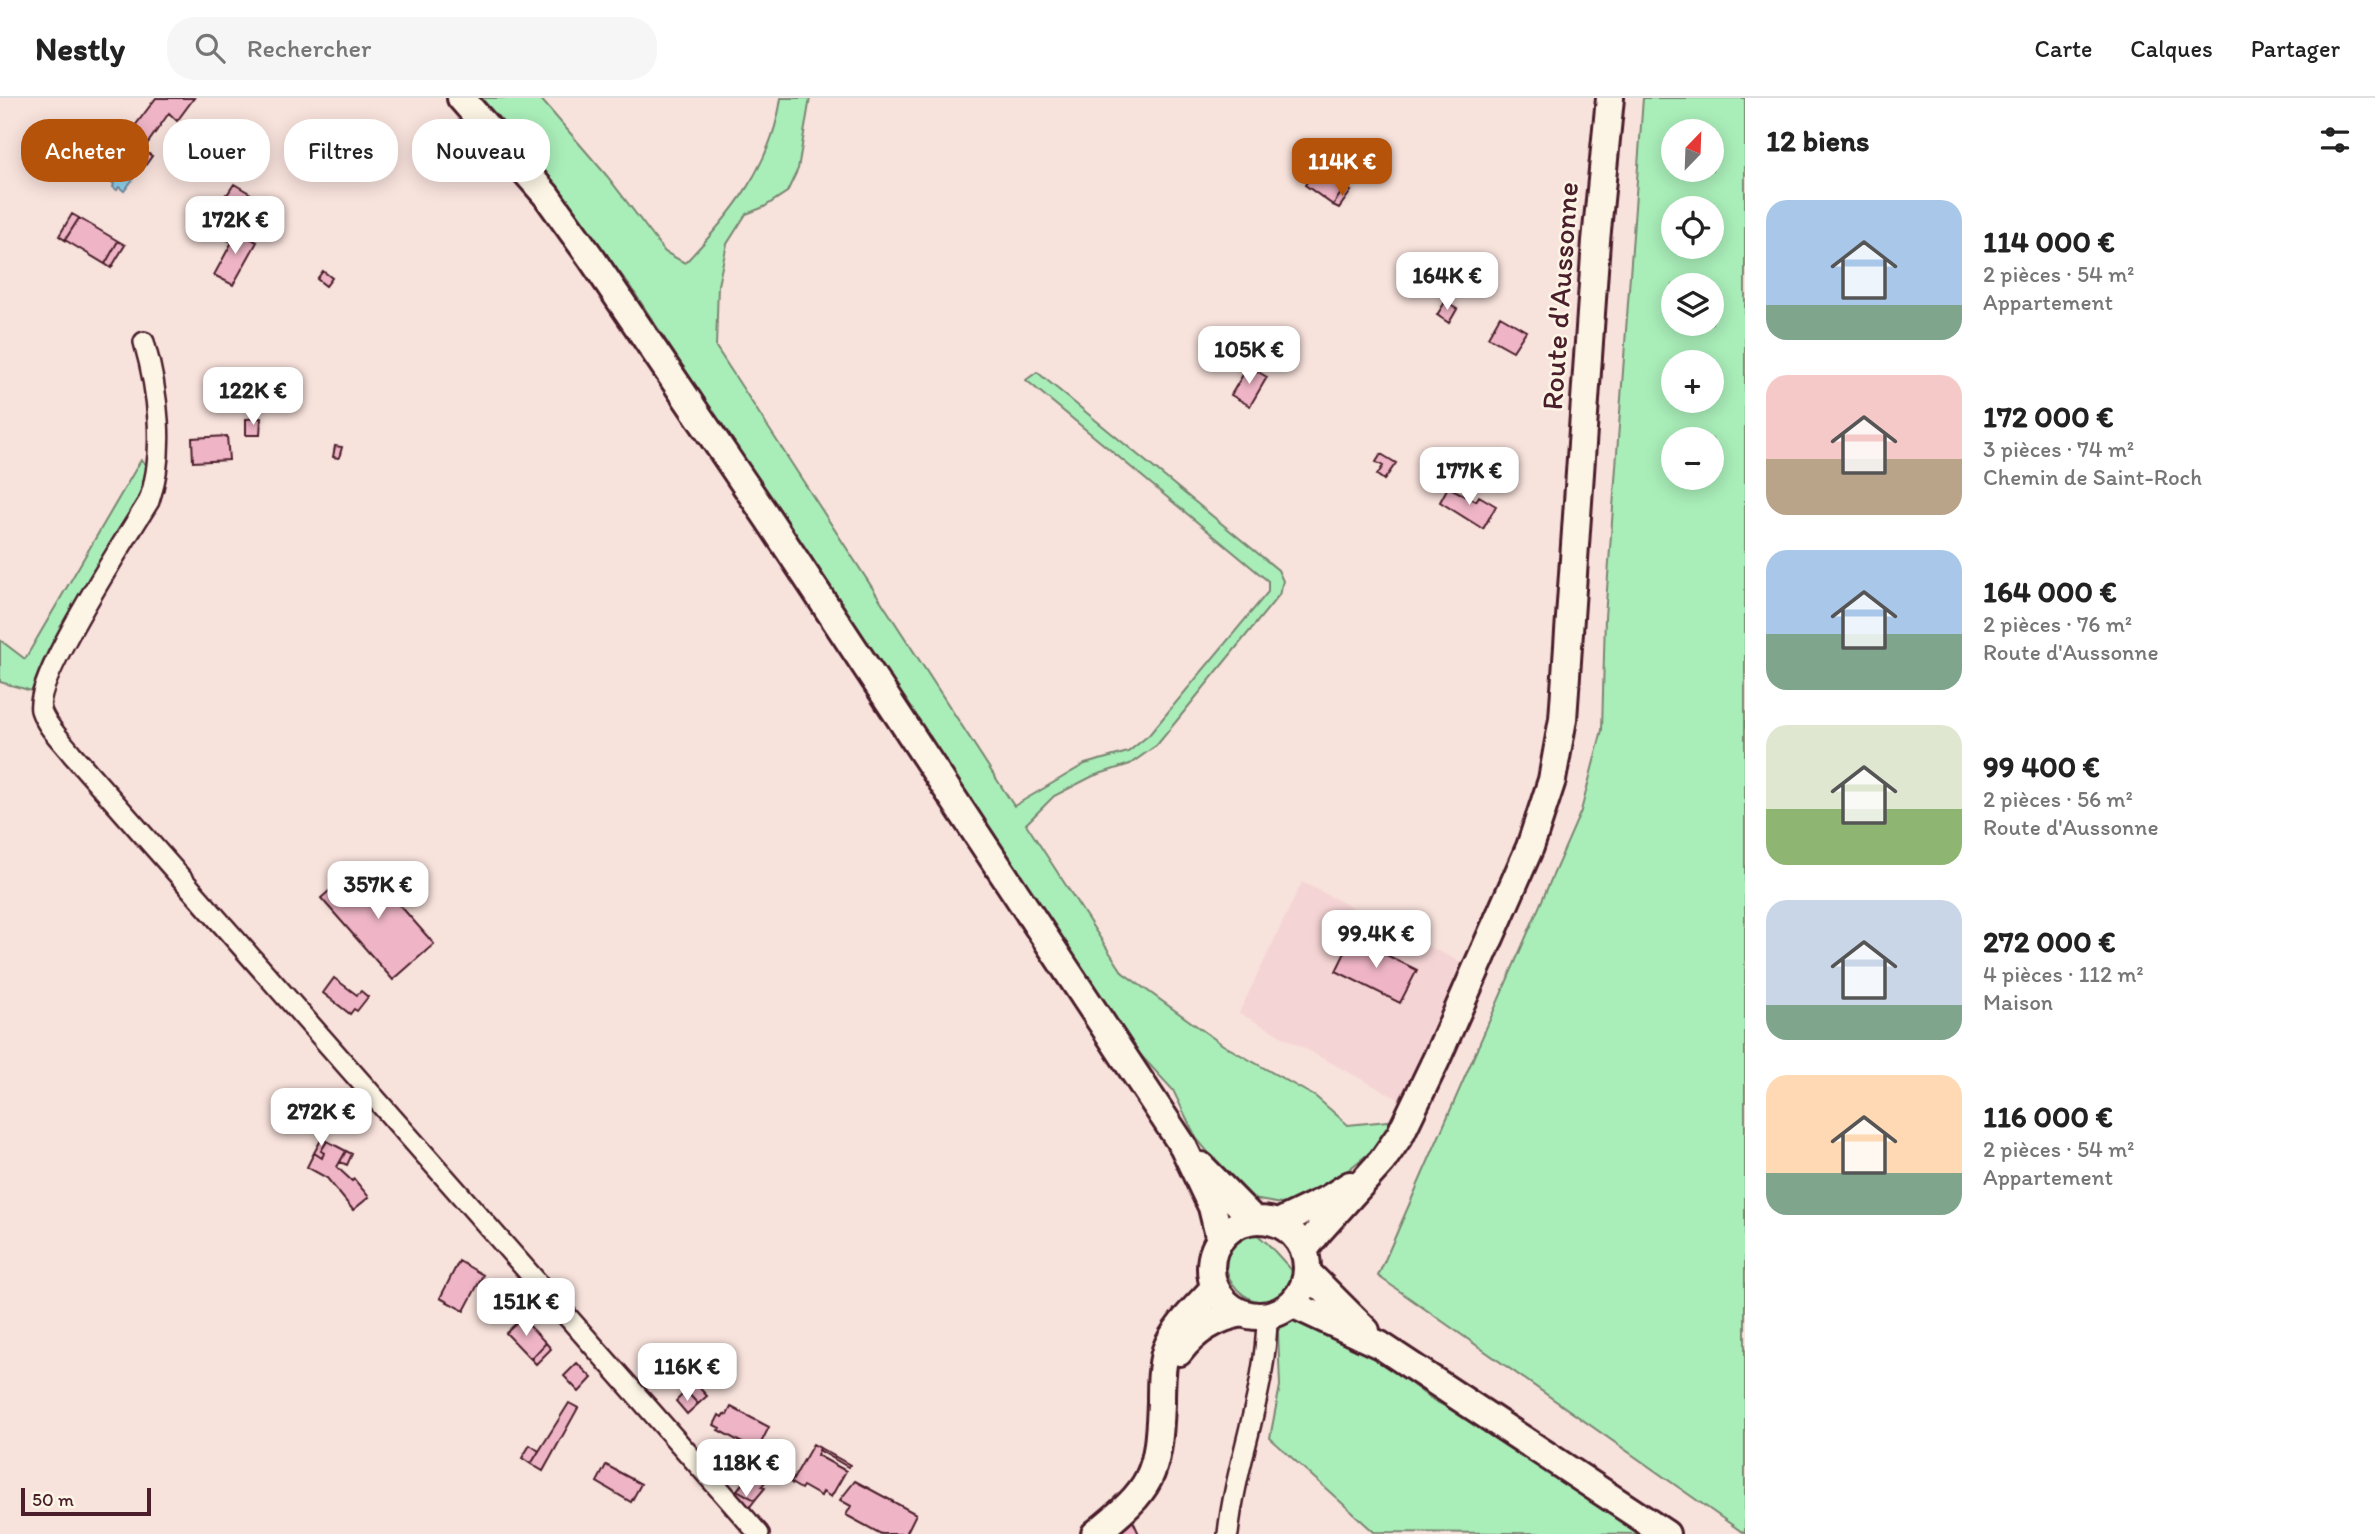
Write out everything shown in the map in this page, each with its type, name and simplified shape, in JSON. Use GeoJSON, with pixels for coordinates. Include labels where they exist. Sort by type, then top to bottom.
{"type":"FeatureCollection","features":[{"type":"Feature","properties":{"kind":"main road"},"geometry":{"type":"LineString","coordinates":[[461,98],[546,195],[776,531],[1182,1146],[1212,1207],[1220,1240]]}},
{"type":"Feature","properties":{"kind":"main road","name":"Route d'Aussonne"},"geometry":{"type":"LineString","coordinates":[[1306,1261],[1319,1231],[1400,1135],[1530,847],[1552,780],[1565,693],[1596,241],[1610,98]]}},
{"type":"Feature","properties":{"kind":"main road"},"geometry":{"type":"LineString","coordinates":[[1182,1146],[1228,1196],[1266,1221],[1289,1229],[1306,1261],[1380,1345]]}},
{"type":"Feature","properties":{"kind":"main road","name":"Route d'Aussonne"},"geometry":{"type":"LineString","coordinates":[[1266,1221],[1328,1199],[1372,1171]]}},
{"type":"Feature","properties":{"kind":"main road"},"geometry":{"type":"LineString","coordinates":[[1254,1314],[1231,1307],[1215,1287],[1211,1271],[1213,1255],[1220,1240],[1235,1226],[1266,1221]]}},
{"type":"Feature","properties":{"kind":"main road"},"geometry":{"type":"LineString","coordinates":[[1162,1377],[1183,1346],[1200,1329],[1212,1322],[1280,1311],[1292,1304],[1305,1284],[1306,1261]]}},
{"type":"Feature","properties":{"kind":"main road"},"geometry":{"type":"LineString","coordinates":[[1095,1534],[1129,1507],[1147,1484],[1156,1463],[1160,1436],[1162,1377],[1166,1351],[1174,1336],[1215,1287]]}},
{"type":"Feature","properties":{"kind":"main road"},"geometry":{"type":"LineString","coordinates":[[1292,1304],[1380,1345],[1667,1534]]}},
{"type":"Feature","properties":{"kind":"street"},"geometry":{"type":"LineString","coordinates":[[144,342],[154,376],[158,460],[156,479],[149,501],[55,658],[41,694],[41,710],[51,728],[72,754],[759,1534]]}},
{"type":"Feature","properties":{"kind":"street"},"geometry":{"type":"LineString","coordinates":[[1228,1534],[1236,1478],[1257,1404],[1254,1314]]}},
{"type":"Feature","properties":{"kind":"shaded area"},"geometry":{"type":"Polygon","coordinates":[[[1302,882],[1466,965],[1406,1103],[1239,1013],[1302,882]]]}},
{"type":"Feature","properties":{"kind":"green space"},"geometry":{"type":"Polygon","coordinates":[[[481,98],[540,98],[607,176],[665,252],[685,263],[747,188],[769,145],[781,98],[810,98],[798,169],[787,192],[764,207],[746,214],[727,244],[718,285],[716,347],[1014,806],[1085,764],[1128,752],[1149,735],[1268,592],[1268,581],[1026,380],[1037,372],[1278,570],[1283,581],[1279,595],[1157,745],[1130,764],[1093,776],[1054,796],[1026,824],[1123,973],[1223,1045],[1316,1097],[1348,1125],[1398,1120],[1373,1150],[1313,1198],[1281,1204],[1253,1199],[1235,1184],[1196,1138],[1173,1090],[1124,1037],[634,292],[550,178],[550,119],[500,119],[481,98]]]}},
{"type":"Feature","properties":{"kind":"green space"},"geometry":{"type":"Polygon","coordinates":[[[1643,98],[1745,98],[1745,1534],[1378,1276],[1581,811],[1602,730],[1605,617],[1643,98]]]}},
{"type":"Feature","properties":{"kind":"green space"},"geometry":{"type":"Polygon","coordinates":[[[141,460],[152,469],[147,492],[40,672],[32,691],[0,682],[0,640],[25,659],[141,460]]]}},
{"type":"Feature","properties":{"kind":"green space"},"geometry":{"type":"Polygon","coordinates":[[[1253,1231],[1297,1276],[1284,1295],[1268,1301],[1252,1299],[1238,1290],[1229,1276],[1227,1260],[1234,1244],[1253,1231]]]}},
{"type":"Feature","properties":{"kind":"green space"},"geometry":{"type":"Polygon","coordinates":[[[1303,1319],[1360,1345],[1431,1399],[1492,1431],[1642,1534],[1374,1532],[1270,1438],[1280,1386],[1278,1331],[1286,1320],[1303,1319]]]}},
{"type":"Feature","properties":{"kind":"water"},"geometry":{"type":"Polygon","coordinates":[[[111,182],[131,182],[124,191],[119,187],[117,190],[113,187],[111,182]]]}},
{"type":"Feature","properties":{"kind":"building"},"geometry":{"type":"Polygon","coordinates":[[[156,98],[194,98],[178,119],[169,113],[149,141],[149,119],[140,119],[156,98]]]}},
{"type":"Feature","properties":{"kind":"building"},"geometry":{"type":"Polygon","coordinates":[[[1314,171],[1345,187],[1333,205],[1305,185],[1314,171]]]}},
{"type":"Feature","properties":{"kind":"building"},"geometry":{"type":"Polygon","coordinates":[[[234,184],[251,194],[244,205],[227,195],[234,184]]]}},
{"type":"Feature","properties":{"kind":"building"},"geometry":{"type":"Polygon","coordinates":[[[1345,187],[1351,191],[1339,208],[1333,205],[1345,187]]]}},
{"type":"Feature","properties":{"kind":"building"},"geometry":{"type":"Polygon","coordinates":[[[226,194],[244,205],[233,223],[215,212],[226,194]]]}},
{"type":"Feature","properties":{"kind":"building"},"geometry":{"type":"Polygon","coordinates":[[[72,214],[79,218],[65,240],[59,236],[72,214]]]}},
{"type":"Feature","properties":{"kind":"building"},"geometry":{"type":"Polygon","coordinates":[[[79,218],[118,241],[105,264],[65,240],[79,218]]]}},
{"type":"Feature","properties":{"kind":"building"},"geometry":{"type":"Polygon","coordinates":[[[228,226],[257,242],[233,285],[214,275],[232,242],[222,237],[228,226]]]}},
{"type":"Feature","properties":{"kind":"building"},"geometry":{"type":"Polygon","coordinates":[[[118,241],[125,245],[111,268],[105,264],[118,241]]]}},
{"type":"Feature","properties":{"kind":"building"},"geometry":{"type":"Polygon","coordinates":[[[323,271],[332,278],[326,286],[317,279],[323,271]]]}},
{"type":"Feature","properties":{"kind":"building"},"geometry":{"type":"Polygon","coordinates":[[[1445,302],[1457,309],[1449,323],[1437,315],[1445,302]]]}},
{"type":"Feature","properties":{"kind":"building"},"geometry":{"type":"Polygon","coordinates":[[[1500,316],[1526,331],[1513,351],[1488,337],[1500,316]]]}},
{"type":"Feature","properties":{"kind":"building"},"geometry":{"type":"Polygon","coordinates":[[[1248,366],[1267,377],[1250,406],[1231,395],[1248,366]]]}},
{"type":"Feature","properties":{"kind":"building"},"geometry":{"type":"Polygon","coordinates":[[[261,418],[260,435],[246,435],[246,419],[261,418]]]}},
{"type":"Feature","properties":{"kind":"building"},"geometry":{"type":"Polygon","coordinates":[[[227,436],[229,460],[193,462],[192,438],[227,436]]]}},
{"type":"Feature","properties":{"kind":"building"},"geometry":{"type":"Polygon","coordinates":[[[335,446],[342,447],[339,458],[333,457],[335,446]]]}},
{"type":"Feature","properties":{"kind":"building"},"geometry":{"type":"Polygon","coordinates":[[[1381,454],[1396,463],[1384,480],[1377,475],[1383,466],[1376,462],[1381,454]]]}},
{"type":"Feature","properties":{"kind":"building"},"geometry":{"type":"Polygon","coordinates":[[[1448,487],[1476,501],[1479,496],[1496,506],[1483,529],[1440,502],[1448,487]]]}},
{"type":"Feature","properties":{"kind":"building"},"geometry":{"type":"Polygon","coordinates":[[[362,862],[434,944],[393,980],[321,898],[362,862]]]}},
{"type":"Feature","properties":{"kind":"building"},"geometry":{"type":"Polygon","coordinates":[[[1352,938],[1417,970],[1400,1003],[1336,971],[1352,938]]]}},
{"type":"Feature","properties":{"kind":"building"},"geometry":{"type":"Polygon","coordinates":[[[334,978],[357,995],[361,991],[368,997],[357,1011],[354,1009],[350,1014],[323,993],[334,978]]]}},
{"type":"Feature","properties":{"kind":"building"},"geometry":{"type":"Polygon","coordinates":[[[322,1138],[327,1141],[321,1151],[324,1153],[322,1158],[314,1153],[322,1138]]]}},
{"type":"Feature","properties":{"kind":"building"},"geometry":{"type":"Polygon","coordinates":[[[327,1141],[346,1151],[337,1167],[352,1181],[354,1179],[369,1197],[353,1210],[327,1178],[307,1167],[314,1153],[322,1158],[324,1153],[321,1151],[327,1141]]]}},
{"type":"Feature","properties":{"kind":"building"},"geometry":{"type":"Polygon","coordinates":[[[346,1151],[352,1154],[347,1165],[340,1162],[346,1151]]]}},
{"type":"Feature","properties":{"kind":"building"},"geometry":{"type":"Polygon","coordinates":[[[459,1261],[483,1275],[464,1311],[440,1298],[459,1261]]]}},
{"type":"Feature","properties":{"kind":"building"},"geometry":{"type":"Polygon","coordinates":[[[522,1318],[546,1343],[531,1359],[506,1333],[522,1318]]]}},
{"type":"Feature","properties":{"kind":"building"},"geometry":{"type":"Polygon","coordinates":[[[546,1343],[551,1349],[536,1364],[531,1359],[546,1343]]]}},
{"type":"Feature","properties":{"kind":"building"},"geometry":{"type":"Polygon","coordinates":[[[577,1363],[592,1378],[579,1392],[564,1376],[577,1363]]]}},
{"type":"Feature","properties":{"kind":"building"},"geometry":{"type":"Polygon","coordinates":[[[695,1383],[707,1396],[698,1404],[686,1391],[695,1383]]]}},
{"type":"Feature","properties":{"kind":"building"},"geometry":{"type":"Polygon","coordinates":[[[686,1391],[698,1404],[687,1414],[676,1401],[686,1391]]]}},
{"type":"Feature","properties":{"kind":"building"},"geometry":{"type":"Polygon","coordinates":[[[569,1403],[578,1408],[543,1471],[531,1464],[569,1403]]]}},
{"type":"Feature","properties":{"kind":"building"},"geometry":{"type":"Polygon","coordinates":[[[731,1407],[769,1427],[757,1451],[718,1430],[720,1428],[714,1425],[719,1415],[727,1415],[731,1407]]]}},
{"type":"Feature","properties":{"kind":"building"},"geometry":{"type":"Polygon","coordinates":[[[813,1444],[820,1448],[817,1455],[846,1471],[831,1497],[823,1492],[821,1496],[803,1486],[801,1489],[791,1483],[813,1444]]]}},
{"type":"Feature","properties":{"kind":"building"},"geometry":{"type":"Polygon","coordinates":[[[530,1445],[539,1451],[531,1464],[522,1458],[530,1445]]]}},
{"type":"Feature","properties":{"kind":"building"},"geometry":{"type":"Polygon","coordinates":[[[820,1448],[850,1465],[848,1467],[819,1450],[820,1448]]]}},
{"type":"Feature","properties":{"kind":"building"},"geometry":{"type":"Polygon","coordinates":[[[769,1451],[778,1459],[775,1463],[778,1465],[755,1500],[737,1490],[769,1451]]]}},
{"type":"Feature","properties":{"kind":"building"},"geometry":{"type":"Polygon","coordinates":[[[606,1465],[641,1484],[631,1502],[597,1482],[606,1465]]]}},
{"type":"Feature","properties":{"kind":"building"},"geometry":{"type":"Polygon","coordinates":[[[855,1481],[916,1514],[906,1534],[881,1534],[846,1515],[851,1506],[840,1500],[855,1481]]]}},
{"type":"Feature","properties":{"kind":"building"},"geometry":{"type":"Polygon","coordinates":[[[737,1490],[755,1500],[749,1508],[736,1492],[737,1490]]]}},
{"type":"Feature","properties":{"kind":"building"},"geometry":{"type":"Polygon","coordinates":[[[1133,1521],[1139,1534],[1118,1534],[1133,1521]]]}}]}
